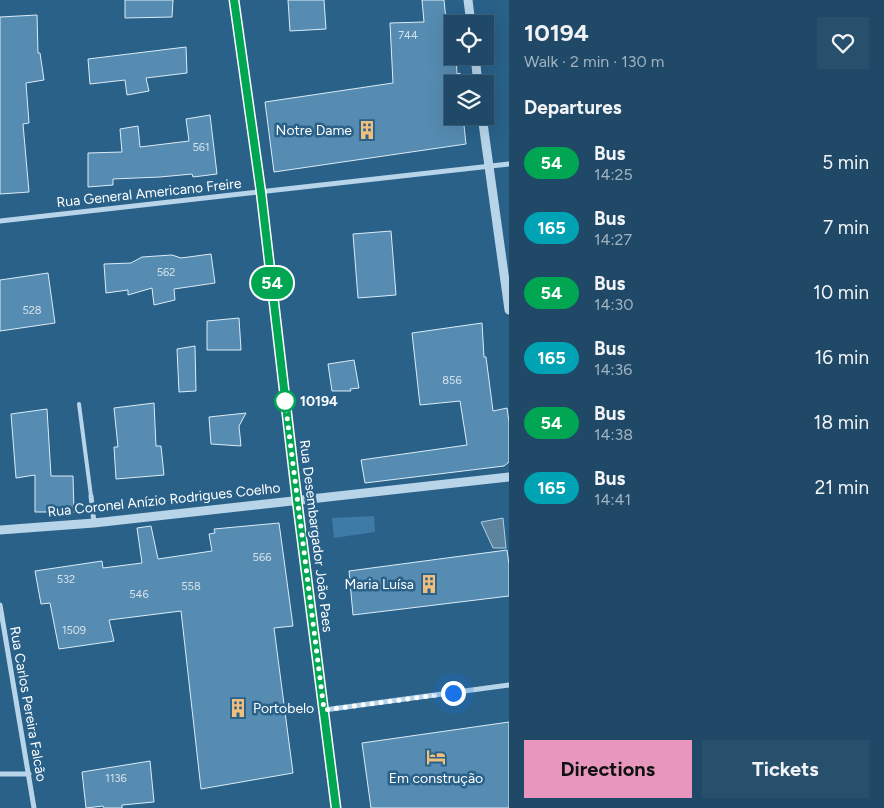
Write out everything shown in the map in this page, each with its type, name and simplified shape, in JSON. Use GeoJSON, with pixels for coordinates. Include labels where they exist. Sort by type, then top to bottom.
{"type":"FeatureCollection","features":[{"type":"Feature","properties":{"kind":"street","name":"Rua Desembargador João Paes"},"geometry":{"type":"LineString","coordinates":[[234,0],[261,192],[336,808]]}},
{"type":"Feature","properties":{"kind":"street"},"geometry":{"type":"LineString","coordinates":[[468,0],[470,15]]}},
{"type":"Feature","properties":{"kind":"street"},"geometry":{"type":"LineString","coordinates":[[483,125],[509,310]]}},
{"type":"Feature","properties":{"kind":"street","name":"Rua General Americano Freire"},"geometry":{"type":"LineString","coordinates":[[0,221],[509,164]]}},
{"type":"Feature","properties":{"kind":"street","name":"Rua Coronel Anízio Rodrigues Coelho"},"geometry":{"type":"LineString","coordinates":[[0,530],[94,523],[509,477]]}},
{"type":"Feature","properties":{"kind":"street"},"geometry":{"type":"LineString","coordinates":[[91,496],[94,523]]}},
{"type":"Feature","properties":{"kind":"street","name":"Rua Carlos Pereira Falcão"},"geometry":{"type":"LineString","coordinates":[[0,605],[34,808]]}},
{"type":"Feature","properties":{"kind":"street"},"geometry":{"type":"LineString","coordinates":[[324,710],[509,685]]}},
{"type":"Feature","properties":{"kind":"street"},"geometry":{"type":"LineString","coordinates":[[0,774],[29,774]]}},
{"type":"Feature","properties":{"kind":"lane"},"geometry":{"type":"LineString","coordinates":[[79,404],[91,496]]}},
{"type":"Feature","properties":{"kind":"shaded area"},"geometry":{"type":"Polygon","coordinates":[[[374,516],[375,532],[334,538],[332,518],[374,516]]]}},
{"type":"Feature","properties":{"kind":"shaded area"},"geometry":{"type":"Polygon","coordinates":[[[503,518],[506,548],[493,548],[481,522],[503,518]]]}},
{"type":"Feature","properties":{"kind":"building"},"geometry":{"type":"Polygon","coordinates":[[[125,0],[173,0],[172,17],[125,18],[125,0]]]}},
{"type":"Feature","properties":{"kind":"building"},"geometry":{"type":"Polygon","coordinates":[[[288,0],[324,0],[326,29],[290,31],[288,0]]]}},
{"type":"Feature","properties":{"kind":"building","name":"Notre Dame"},"geometry":{"type":"Polygon","coordinates":[[[422,0],[444,0],[444,65],[456,65],[457,74],[460,73],[460,75],[444,75],[444,125],[464,125],[466,144],[274,172],[265,102],[393,83],[390,23],[424,22],[422,0]]]}},
{"type":"Feature","properties":{"kind":"building"},"geometry":{"type":"Polygon","coordinates":[[[37,15],[38,53],[40,53],[44,80],[26,83],[29,123],[23,124],[29,192],[0,194],[0,17],[37,15]]]}},
{"type":"Feature","properties":{"kind":"building"},"geometry":{"type":"Polygon","coordinates":[[[186,47],[187,73],[146,78],[149,91],[127,95],[125,80],[90,84],[88,59],[186,47]]]}},
{"type":"Feature","properties":{"kind":"building"},"geometry":{"type":"Polygon","coordinates":[[[210,115],[217,174],[193,177],[192,174],[113,179],[113,185],[88,187],[88,153],[122,152],[120,129],[138,126],[140,147],[189,141],[186,119],[210,115]]]}},
{"type":"Feature","properties":{"kind":"building"},"geometry":{"type":"Polygon","coordinates":[[[391,231],[396,295],[358,298],[353,234],[391,231]]]}},
{"type":"Feature","properties":{"kind":"building"},"geometry":{"type":"Polygon","coordinates":[[[211,254],[215,283],[174,289],[175,300],[154,305],[152,288],[128,295],[128,290],[106,293],[104,264],[131,263],[142,257],[172,255],[181,258],[211,254]]]}},
{"type":"Feature","properties":{"kind":"building"},"geometry":{"type":"Polygon","coordinates":[[[48,273],[55,323],[0,331],[0,280],[48,273]]]}},
{"type":"Feature","properties":{"kind":"building"},"geometry":{"type":"Polygon","coordinates":[[[239,318],[241,350],[207,350],[207,321],[239,318]]]}},
{"type":"Feature","properties":{"kind":"building"},"geometry":{"type":"Polygon","coordinates":[[[482,323],[484,357],[486,357],[493,411],[507,408],[509,462],[504,466],[365,483],[361,460],[467,445],[460,401],[420,405],[412,333],[482,323]]]}},
{"type":"Feature","properties":{"kind":"building"},"geometry":{"type":"Polygon","coordinates":[[[195,346],[196,391],[179,392],[177,349],[195,346]]]}},
{"type":"Feature","properties":{"kind":"building"},"geometry":{"type":"Polygon","coordinates":[[[354,360],[359,388],[350,389],[351,391],[332,391],[328,364],[354,360]]]}},
{"type":"Feature","properties":{"kind":"building"},"geometry":{"type":"Polygon","coordinates":[[[154,403],[156,446],[161,446],[164,475],[116,479],[114,447],[118,447],[114,408],[154,403]]]}},
{"type":"Feature","properties":{"kind":"building"},"geometry":{"type":"Polygon","coordinates":[[[47,409],[51,476],[73,476],[74,512],[35,512],[35,475],[16,478],[11,414],[47,409]]]}},
{"type":"Feature","properties":{"kind":"building"},"geometry":{"type":"Polygon","coordinates":[[[246,413],[239,426],[241,446],[211,444],[209,417],[246,413]]]}},
{"type":"Feature","properties":{"kind":"building"},"geometry":{"type":"Polygon","coordinates":[[[279,523],[293,626],[274,628],[293,773],[201,789],[181,611],[109,620],[114,641],[59,649],[50,603],[41,604],[35,571],[102,561],[103,568],[142,563],[137,528],[151,526],[158,559],[212,551],[209,534],[215,533],[214,529],[279,523]]]}},
{"type":"Feature","properties":{"kind":"building","name":"Maria Luísa"},"geometry":{"type":"Polygon","coordinates":[[[507,550],[509,596],[353,615],[349,571],[507,550]]]}},
{"type":"Feature","properties":{"kind":"building","name":"Em construção"},"geometry":{"type":"Polygon","coordinates":[[[509,722],[509,808],[371,808],[362,743],[509,722]]]}},
{"type":"Feature","properties":{"kind":"building"},"geometry":{"type":"Polygon","coordinates":[[[150,761],[154,802],[122,805],[122,808],[104,808],[103,806],[86,808],[82,772],[150,761]]]}},
{"type":"Feature","properties":{"kind":"bus line","name":"54"},"geometry":{"type":"LineString","coordinates":[[234,0],[261,192],[336,808]]}},
{"type":"Feature","properties":{"kind":"place","name":"Notre Dame"},"geometry":{"type":"Point","coordinates":[367,130]}},
{"type":"Feature","properties":{"kind":"place","name":"10194"},"geometry":{"type":"Point","coordinates":[285,401]}},
{"type":"Feature","properties":{"kind":"place","name":"Maria Luísa"},"geometry":{"type":"Point","coordinates":[429,584]}},
{"type":"Feature","properties":{"kind":"place","name":"Portobelo"},"geometry":{"type":"Point","coordinates":[238,708]}},
{"type":"Feature","properties":{"kind":"place","name":"Em construção"},"geometry":{"type":"Point","coordinates":[436,757]}},
{"type":"Feature","properties":{"kind":"route"},"geometry":{"type":"LineString","coordinates":[[285,401],[324,710],[453,693]]}}]}
